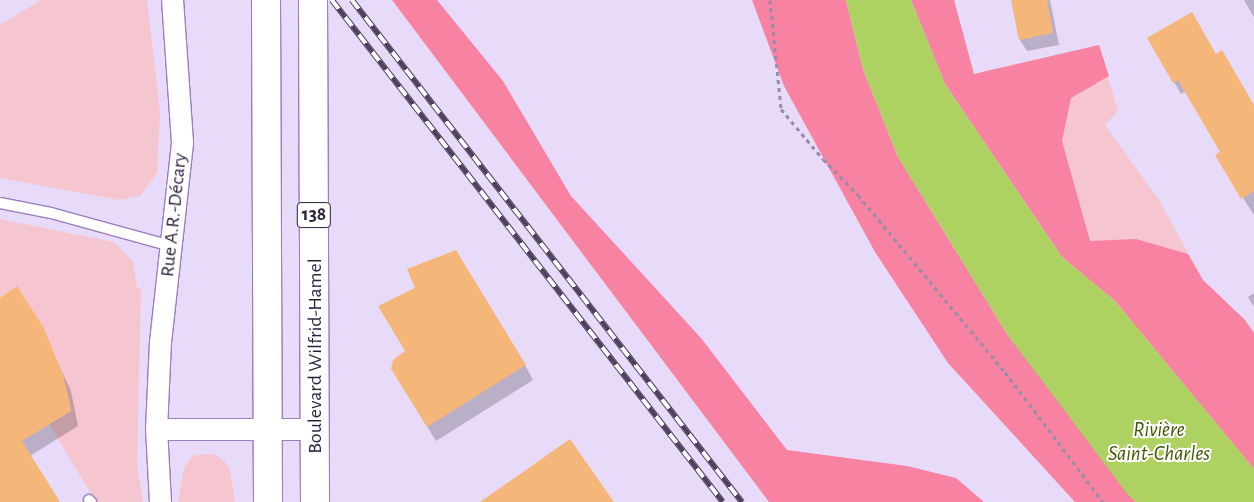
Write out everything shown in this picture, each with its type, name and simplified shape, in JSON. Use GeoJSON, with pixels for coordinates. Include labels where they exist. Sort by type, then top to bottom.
{"type":"FeatureCollection","features":[{"type":"Feature","properties":{"kind":"main road","name":"138"},"geometry":{"type":"LineString","coordinates":[[266,0],[268,502]]}},
{"type":"Feature","properties":{"kind":"main road","name":"Boulevard Wilfrid-Hamel"},"geometry":{"type":"LineString","coordinates":[[312,0],[315,502]]}},
{"type":"Feature","properties":{"kind":"street","name":"Rue A.R.-Décary"},"geometry":{"type":"LineString","coordinates":[[160,502],[156,429],[160,342],[182,142],[172,0]]}},
{"type":"Feature","properties":{"kind":"street"},"geometry":{"type":"LineString","coordinates":[[156,429],[315,429]]}},
{"type":"Feature","properties":{"kind":"lane"},"geometry":{"type":"LineString","coordinates":[[0,203],[52,213],[171,246]]}},
{"type":"Feature","properties":{"kind":"path"},"geometry":{"type":"LineString","coordinates":[[770,0],[781,109],[823,159],[858,195],[1005,372],[1104,502]]}},
{"type":"Feature","properties":{"kind":"shaded area"},"geometry":{"type":"Polygon","coordinates":[[[41,0],[147,0],[160,112],[157,173],[140,196],[119,200],[0,178],[0,25],[41,0]]]}},
{"type":"Feature","properties":{"kind":"shaded area"},"geometry":{"type":"Polygon","coordinates":[[[392,0],[437,0],[503,81],[571,196],[701,338],[787,450],[907,466],[956,478],[984,502],[769,502],[392,0]]]}},
{"type":"Feature","properties":{"kind":"shaded area"},"geometry":{"type":"Polygon","coordinates":[[[752,0],[846,0],[863,69],[898,157],[1007,334],[1136,502],[1075,502],[948,363],[875,252],[784,86],[752,0]]]}},
{"type":"Feature","properties":{"kind":"shaded area"},"geometry":{"type":"Polygon","coordinates":[[[911,0],[954,0],[974,74],[1099,45],[1118,111],[1105,125],[1159,200],[1203,280],[1245,320],[1254,333],[1254,469],[1115,301],[1062,257],[911,0]]]}},
{"type":"Feature","properties":{"kind":"shaded area"},"geometry":{"type":"Polygon","coordinates":[[[911,0],[954,0],[974,74],[1099,45],[1109,76],[1071,98],[1062,141],[1090,241],[1136,239],[1188,254],[1203,280],[1245,320],[1254,333],[1254,469],[1115,301],[1062,257],[945,84],[911,0]]]}},
{"type":"Feature","properties":{"kind":"shaded area"},"geometry":{"type":"Polygon","coordinates":[[[0,219],[114,242],[133,261],[137,288],[141,289],[137,465],[143,502],[96,502],[49,424],[71,410],[63,375],[44,328],[17,286],[0,298],[0,219]]]}},
{"type":"Feature","properties":{"kind":"shaded area"},"geometry":{"type":"Polygon","coordinates":[[[216,455],[225,462],[230,470],[235,502],[178,502],[184,468],[192,456],[216,455]]]}},
{"type":"Feature","properties":{"kind":"water","name":"Rivière Saint-Charles"},"geometry":{"type":"Polygon","coordinates":[[[846,0],[911,0],[945,84],[1062,257],[1115,301],[1254,469],[1254,502],[1136,502],[1128,495],[1007,334],[898,157],[863,69],[846,0]]]}},
{"type":"Feature","properties":{"kind":"building"},"geometry":{"type":"Polygon","coordinates":[[[1011,0],[1047,0],[1053,33],[1019,40],[1011,0]]]}},
{"type":"Feature","properties":{"kind":"building"},"geometry":{"type":"Polygon","coordinates":[[[1192,12],[1216,54],[1222,50],[1254,105],[1254,191],[1241,199],[1215,155],[1220,152],[1178,80],[1173,83],[1147,38],[1192,12]]]}},
{"type":"Feature","properties":{"kind":"building"},"geometry":{"type":"Polygon","coordinates":[[[456,250],[526,365],[427,427],[391,369],[393,360],[405,351],[378,306],[415,288],[407,269],[456,250]]]}},
{"type":"Feature","properties":{"kind":"building"},"geometry":{"type":"Polygon","coordinates":[[[17,286],[44,328],[63,375],[69,400],[71,411],[22,441],[60,502],[0,502],[0,298],[17,286]]]}},
{"type":"Feature","properties":{"kind":"building"},"geometry":{"type":"Polygon","coordinates":[[[570,439],[614,502],[480,502],[570,439]]]}},
{"type":"Feature","properties":{"kind":"railway"},"geometry":{"type":"LineString","coordinates":[[332,0],[723,502]]}},
{"type":"Feature","properties":{"kind":"railway"},"geometry":{"type":"LineString","coordinates":[[352,0],[742,502]]}}]}
